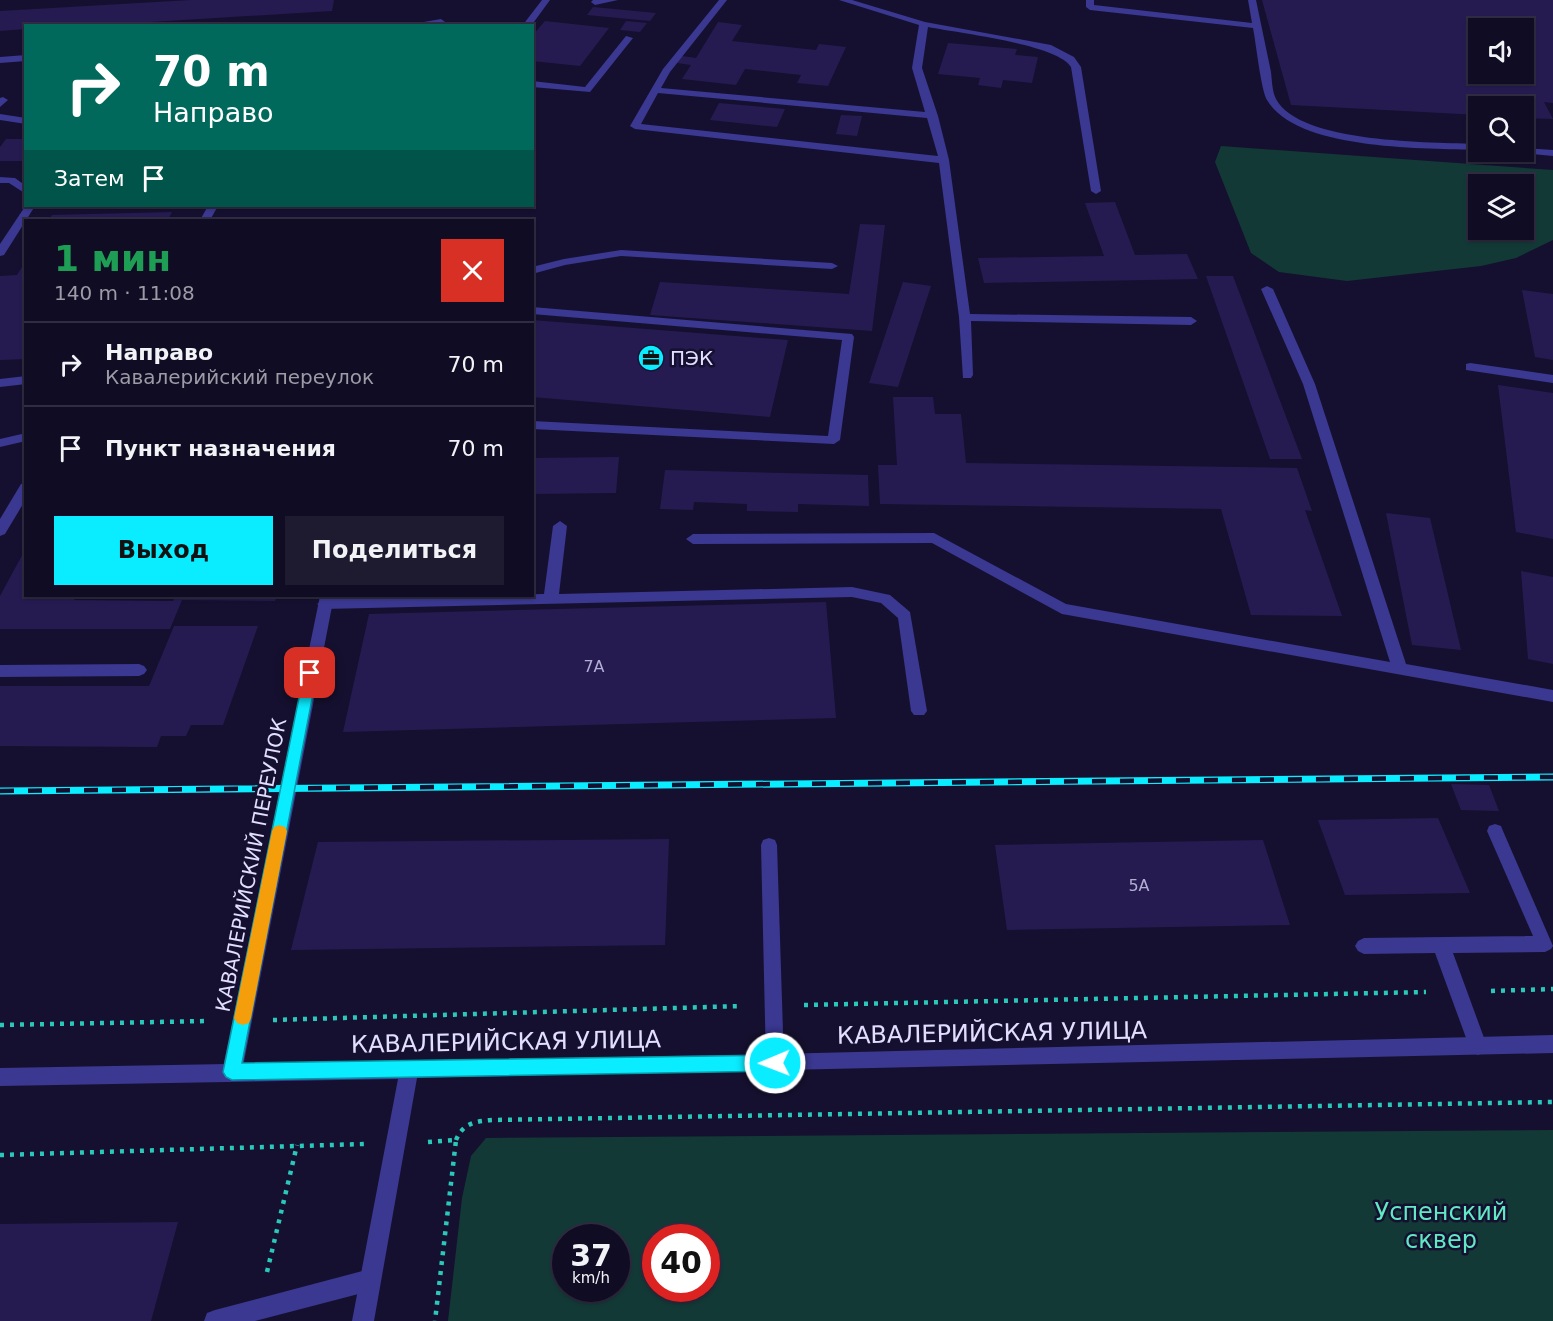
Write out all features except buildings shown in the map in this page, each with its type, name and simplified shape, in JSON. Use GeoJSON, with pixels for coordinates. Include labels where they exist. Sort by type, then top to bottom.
{"type":"FeatureCollection","features":[{"type":"Feature","properties":{"kind":"street"},"geometry":{"type":"LineString","coordinates":[[528,24],[546,0]]}},
{"type":"Feature","properties":{"kind":"street"},"geometry":{"type":"LineString","coordinates":[[595,2],[614,0]]}},
{"type":"Feature","properties":{"kind":"street"},"geometry":{"type":"LineString","coordinates":[[723,0],[666,71],[635,126],[944,160]]}},
{"type":"Feature","properties":{"kind":"street"},"geometry":{"type":"LineString","coordinates":[[843,0],[924,24],[1048,47],[1071,59],[1076,67],[1095,191]]}},
{"type":"Feature","properties":{"kind":"street"},"geometry":{"type":"LineString","coordinates":[[1090,0],[1090,7],[1257,26]]}},
{"type":"Feature","properties":{"kind":"street"},"geometry":{"type":"LineString","coordinates":[[1252,0],[1271,100],[1283,115],[1296,124],[1318,132],[1358,139],[1468,146]]}},
{"type":"Feature","properties":{"kind":"street"},"geometry":{"type":"LineString","coordinates":[[423,24],[441,22]]}},
{"type":"Feature","properties":{"kind":"street"},"geometry":{"type":"LineString","coordinates":[[924,24],[917,68],[933,116],[944,160],[965,317],[967,375]]}},
{"type":"Feature","properties":{"kind":"street"},"geometry":{"type":"LineString","coordinates":[[534,84],[587,90],[629,38]]}},
{"type":"Feature","properties":{"kind":"street"},"geometry":{"type":"LineString","coordinates":[[0,60],[24,58]]}},
{"type":"Feature","properties":{"kind":"street"},"geometry":{"type":"LineString","coordinates":[[657,90],[933,116]]}},
{"type":"Feature","properties":{"kind":"street"},"geometry":{"type":"LineString","coordinates":[[0,117],[24,121]]}},
{"type":"Feature","properties":{"kind":"street"},"geometry":{"type":"LineString","coordinates":[[1534,152],[1553,153]]}},
{"type":"Feature","properties":{"kind":"street"},"geometry":{"type":"LineString","coordinates":[[0,180],[11,180],[24,190]]}},
{"type":"Feature","properties":{"kind":"street"},"geometry":{"type":"LineString","coordinates":[[0,253],[29,207]]}},
{"type":"Feature","properties":{"kind":"street"},"geometry":{"type":"LineString","coordinates":[[534,270],[564,262],[621,253],[832,266]]}},
{"type":"Feature","properties":{"kind":"street"},"geometry":{"type":"LineString","coordinates":[[1267,289],[1309,384],[1400,670]]}},
{"type":"Feature","properties":{"kind":"street"},"geometry":{"type":"LineString","coordinates":[[534,310],[848,337],[834,440],[534,425]]}},
{"type":"Feature","properties":{"kind":"street"},"geometry":{"type":"LineString","coordinates":[[965,317],[1191,321]]}},
{"type":"Feature","properties":{"kind":"street"},"geometry":{"type":"LineString","coordinates":[[1470,367],[1553,379]]}},
{"type":"Feature","properties":{"kind":"street"},"geometry":{"type":"LineString","coordinates":[[0,383],[24,380]]}},
{"type":"Feature","properties":{"kind":"street"},"geometry":{"type":"LineString","coordinates":[[0,443],[24,437]]}},
{"type":"Feature","properties":{"kind":"street"},"geometry":{"type":"LineString","coordinates":[[0,531],[24,491]]}},
{"type":"Feature","properties":{"kind":"street"},"geometry":{"type":"LineString","coordinates":[[551,598],[560,526]]}},
{"type":"Feature","properties":{"kind":"street"},"geometry":{"type":"LineString","coordinates":[[693,539],[934,538],[1062,609],[1553,696]]}},
{"type":"Feature","properties":{"kind":"street"},"geometry":{"type":"LineString","coordinates":[[326,600],[852,592],[885,599],[905,616],[920,711]]}},
{"type":"Feature","properties":{"kind":"street","name":"КАВАЛЕРИЙСКИЙ ПЕРЕУЛОК"},"geometry":{"type":"LineString","coordinates":[[232,1072],[326,600]]}},
{"type":"Feature","properties":{"kind":"street"},"geometry":{"type":"LineString","coordinates":[[0,671],[139,670]]}},
{"type":"Feature","properties":{"kind":"street"},"geometry":{"type":"LineString","coordinates":[[1364,946],[1545,944],[1495,831]]}},
{"type":"Feature","properties":{"kind":"street"},"geometry":{"type":"LineString","coordinates":[[769,845],[775,1063]]}},
{"type":"Feature","properties":{"kind":"street"},"geometry":{"type":"LineString","coordinates":[[1441,945],[1478,1046]]}},
{"type":"Feature","properties":{"kind":"street","name":"КАВАЛЕРИЙСКАЯ УЛИЦА"},"geometry":{"type":"LineString","coordinates":[[0,1077],[775,1063],[1553,1044]]}},
{"type":"Feature","properties":{"kind":"street"},"geometry":{"type":"LineString","coordinates":[[363,1321],[409,1069]]}},
{"type":"Feature","properties":{"kind":"street"},"geometry":{"type":"LineString","coordinates":[[215,1321],[370,1281]]}},
{"type":"Feature","properties":{"kind":"path"},"geometry":{"type":"LineString","coordinates":[[435,1321],[456,1140],[463,1126],[472,1121],[1553,1102]]}},
{"type":"Feature","properties":{"kind":"path"},"geometry":{"type":"LineString","coordinates":[[0,1155],[456,1140]]}},
{"type":"Feature","properties":{"kind":"path"},"geometry":{"type":"LineString","coordinates":[[257,1310],[297,1144]]}},
{"type":"Feature","properties":{"kind":"green space"},"geometry":{"type":"Polygon","coordinates":[[[1221,146],[1553,170],[1553,240],[1516,258],[1481,266],[1347,281],[1279,272],[1251,253],[1215,162],[1221,146]]]}},
{"type":"Feature","properties":{"kind":"green space","name":"Успенский сквер"},"geometry":{"type":"Polygon","coordinates":[[[1553,1130],[1553,1321],[448,1321],[462,1198],[471,1156],[486,1138],[1553,1130]]]}},
{"type":"Feature","properties":{"kind":"railway"},"geometry":{"type":"LineString","coordinates":[[0,791],[1553,777]]}},
{"type":"Feature","properties":{"kind":"slow traffic"},"geometry":{"type":"LineString","coordinates":[[243,1018],[279,831]]}},
{"type":"Feature","properties":{"kind":"place","name":"ПЭК"},"geometry":{"type":"Point","coordinates":[651,358]}},
{"type":"Feature","properties":{"kind":"route"},"geometry":{"type":"LineString","coordinates":[[310,673],[232,1072],[775,1063]]}}]}
